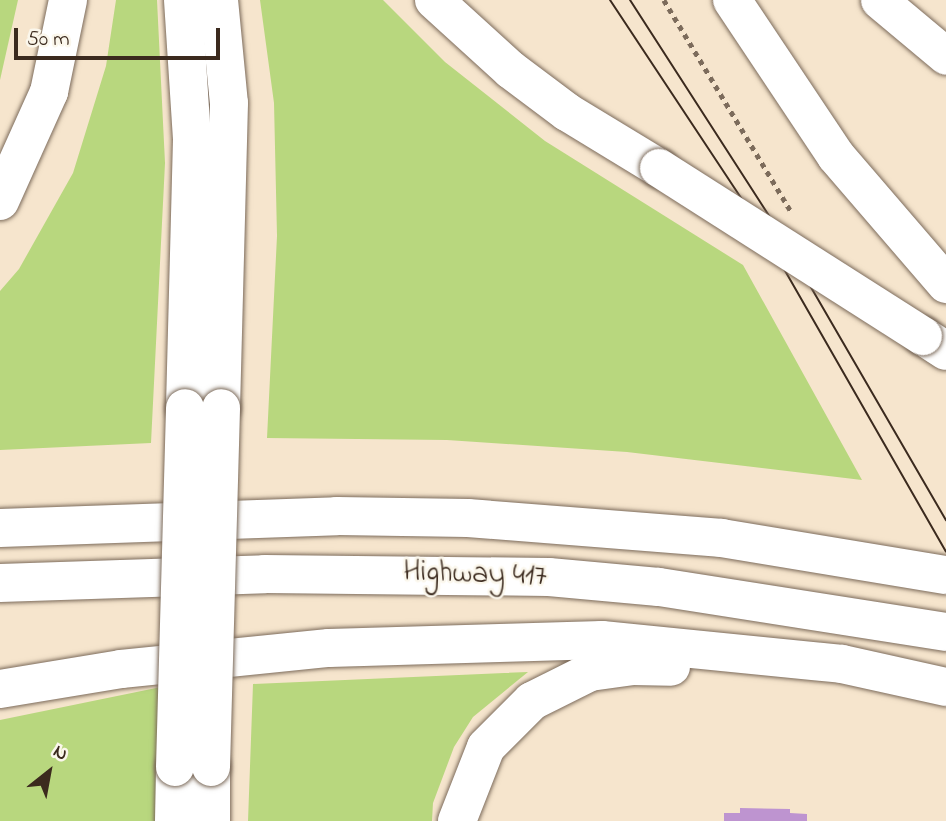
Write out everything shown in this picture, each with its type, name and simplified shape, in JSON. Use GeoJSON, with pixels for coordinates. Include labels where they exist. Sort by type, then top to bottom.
{"type":"FeatureCollection","features":[{"type":"Feature","properties":{"kind":"highway"},"geometry":{"type":"LineString","coordinates":[[0,201],[49,92],[68,0]]}},
{"type":"Feature","properties":{"kind":"highway"},"geometry":{"type":"LineString","coordinates":[[174,821],[193,767],[203,408],[192,139],[183,0]]}},
{"type":"Feature","properties":{"kind":"highway"},"geometry":{"type":"LineString","coordinates":[[203,408],[230,190],[228,90],[219,0]]}},
{"type":"Feature","properties":{"kind":"highway"},"geometry":{"type":"LineString","coordinates":[[434,0],[511,71],[567,112],[934,344]]}},
{"type":"Feature","properties":{"kind":"highway"},"geometry":{"type":"LineString","coordinates":[[732,0],[836,156],[946,284]]}},
{"type":"Feature","properties":{"kind":"highway"},"geometry":{"type":"LineString","coordinates":[[0,528],[337,516],[468,518],[722,538],[946,575]]}},
{"type":"Feature","properties":{"kind":"highway","name":"Highway 417"},"geometry":{"type":"LineString","coordinates":[[0,583],[265,573],[550,577],[659,587],[934,630]]}},
{"type":"Feature","properties":{"kind":"highway"},"geometry":{"type":"LineString","coordinates":[[0,689],[121,669],[329,648],[589,640],[842,664],[946,690]]}},
{"type":"Feature","properties":{"kind":"highway"},"geometry":{"type":"LineString","coordinates":[[457,821],[475,767],[501,728],[550,690],[590,673],[632,666],[673,667],[946,690]]}},
{"type":"Feature","properties":{"kind":"highway"},"geometry":{"type":"LineString","coordinates":[[193,767],[211,821]]}},
{"type":"Feature","properties":{"kind":"main road"},"geometry":{"type":"LineString","coordinates":[[879,0],[946,56]]}},
{"type":"Feature","properties":{"kind":"path"},"geometry":{"type":"LineString","coordinates":[[664,0],[795,217]]}},
{"type":"Feature","properties":{"kind":"green space"},"geometry":{"type":"Polygon","coordinates":[[[0,0],[18,0],[0,80],[0,0]]]}},
{"type":"Feature","properties":{"kind":"green space"},"geometry":{"type":"Polygon","coordinates":[[[116,0],[157,0],[165,163],[151,443],[0,450],[0,291],[19,269],[73,173],[106,66],[116,0]]]}},
{"type":"Feature","properties":{"kind":"green space"},"geometry":{"type":"Polygon","coordinates":[[[260,0],[383,0],[445,62],[545,141],[743,265],[862,480],[627,452],[447,440],[267,438],[277,236],[274,103],[260,0]]]}},
{"type":"Feature","properties":{"kind":"green space"},"geometry":{"type":"Polygon","coordinates":[[[528,672],[473,717],[454,747],[433,803],[432,821],[248,821],[253,684],[528,672]]]}},
{"type":"Feature","properties":{"kind":"green space"},"geometry":{"type":"Polygon","coordinates":[[[161,687],[155,821],[0,821],[0,720],[161,687]]]}},
{"type":"Feature","properties":{"kind":"building"},"geometry":{"type":"Polygon","coordinates":[[[740,808],[790,809],[790,813],[807,814],[807,821],[724,821],[724,813],[740,813],[740,808]]]}},
{"type":"Feature","properties":{"kind":"tram line"},"geometry":{"type":"LineString","coordinates":[[610,0],[760,227],[946,552]]}},
{"type":"Feature","properties":{"kind":"tram line"},"geometry":{"type":"LineString","coordinates":[[630,0],[772,220],[946,520]]}}]}
